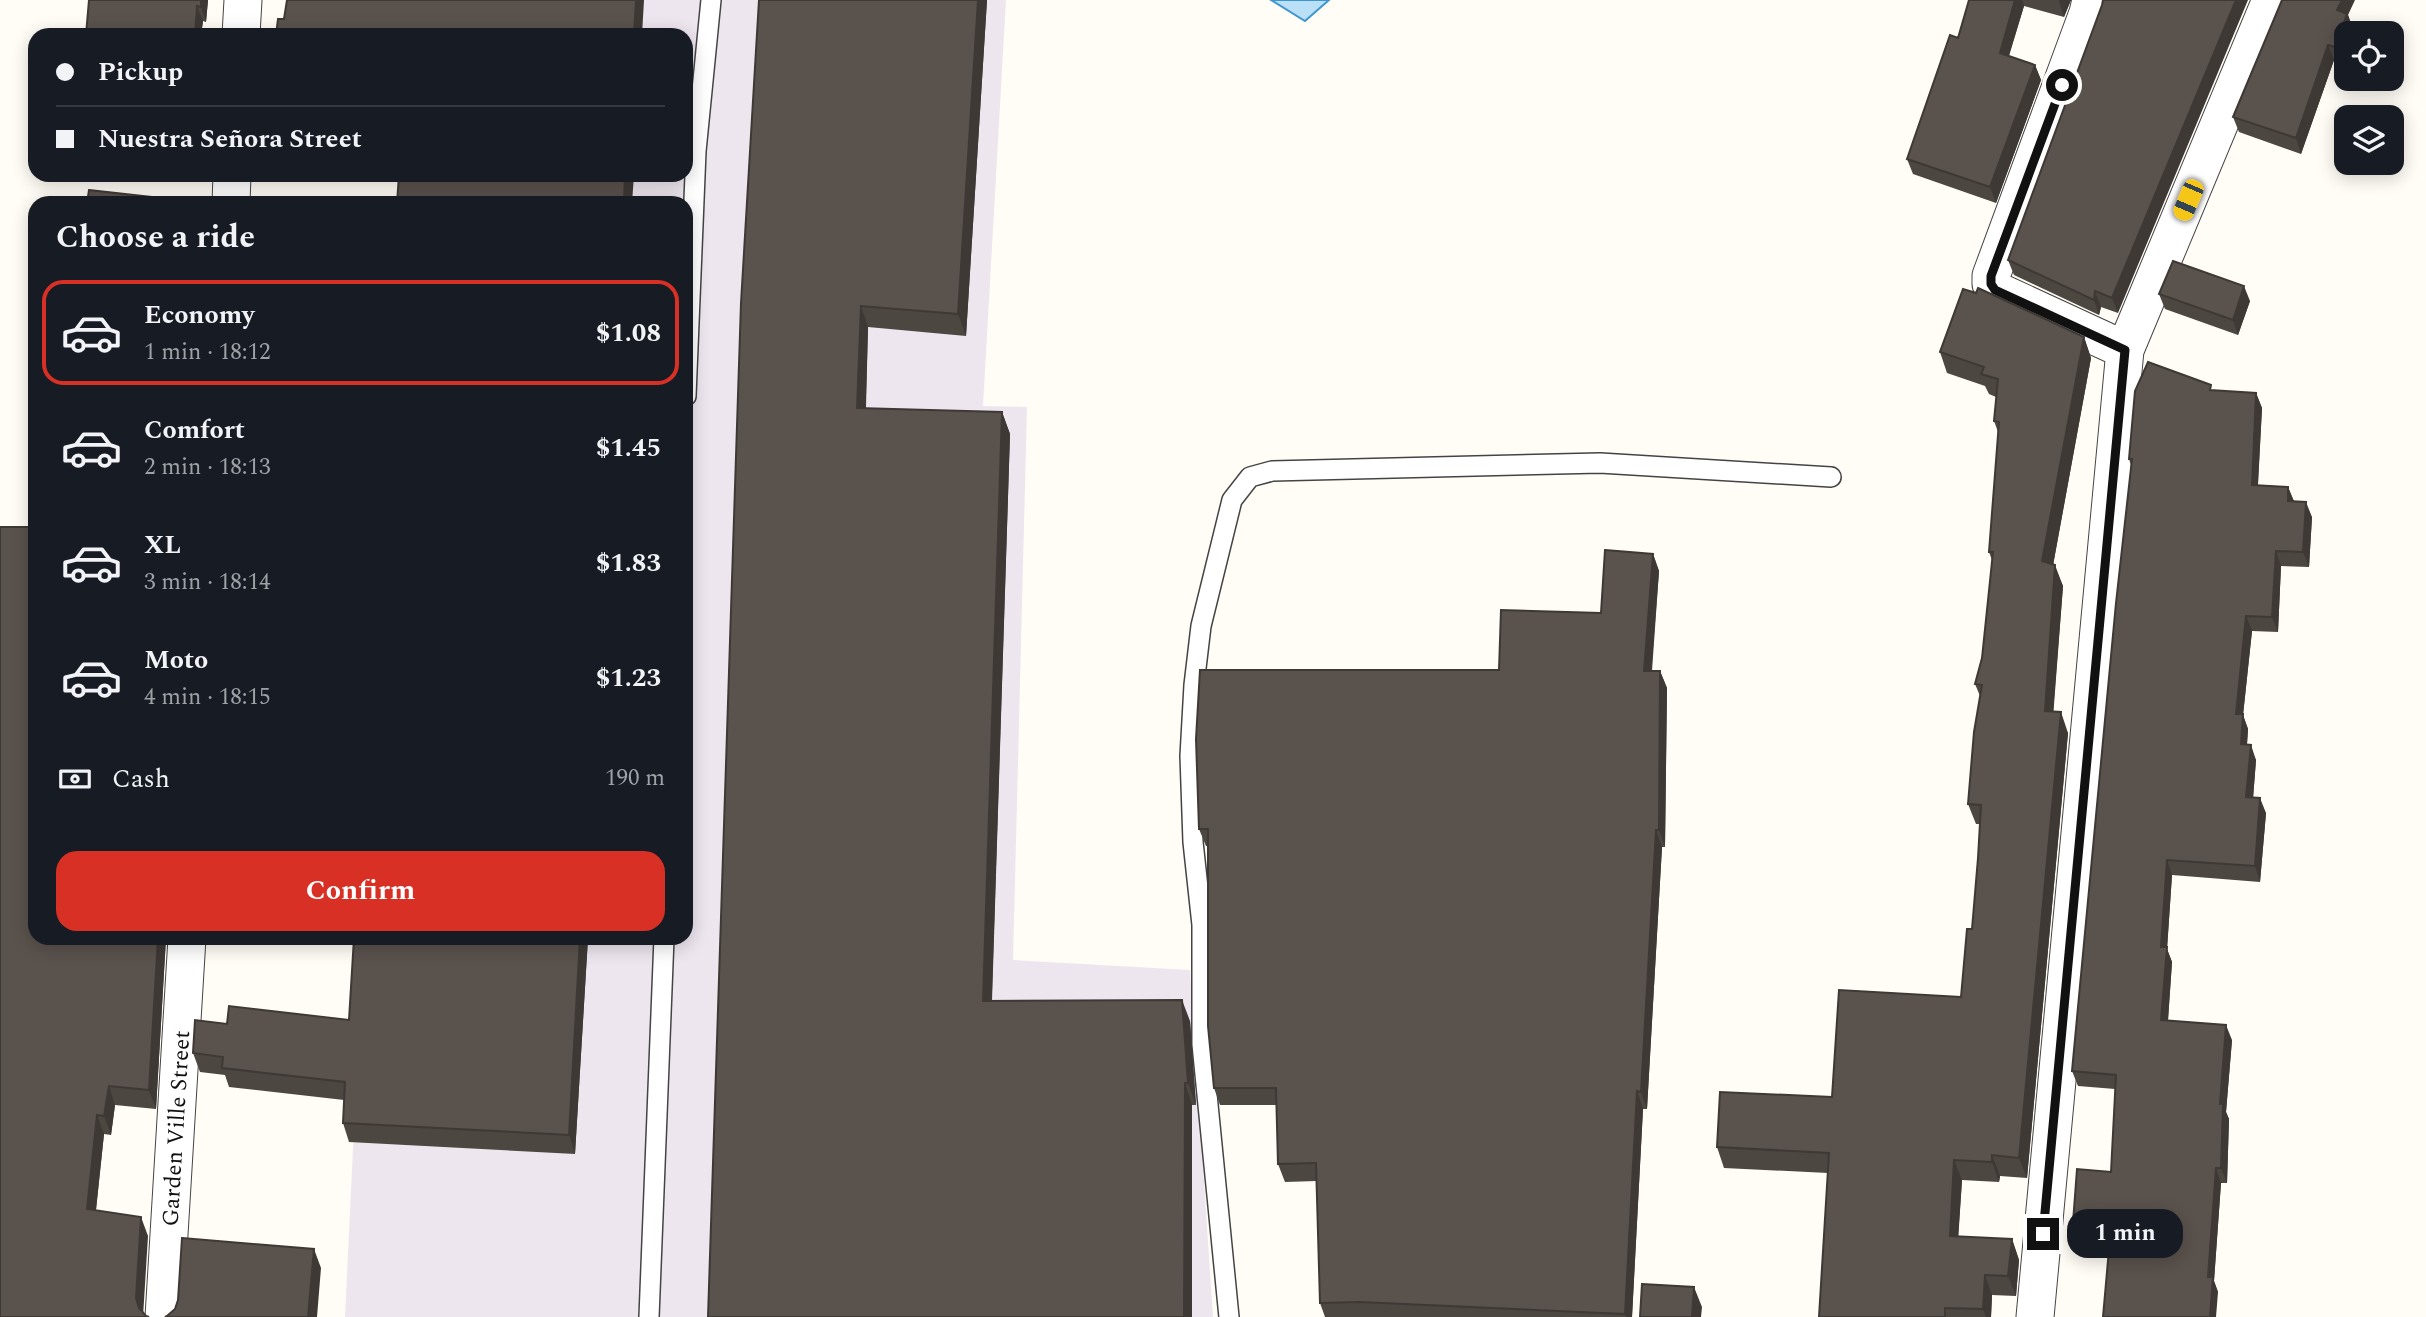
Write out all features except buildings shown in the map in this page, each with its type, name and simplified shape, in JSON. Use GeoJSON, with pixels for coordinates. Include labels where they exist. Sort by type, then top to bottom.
{"type":"FeatureCollection","features":[{"type":"Feature","properties":{"kind":"street"},"geometry":{"type":"LineString","coordinates":[[241,28],[243,0]]}},
{"type":"Feature","properties":{"kind":"street"},"geometry":{"type":"LineString","coordinates":[[2091,0],[1991,276],[1991,284],[1995,290],[2125,350]]}},
{"type":"Feature","properties":{"kind":"street"},"geometry":{"type":"LineString","coordinates":[[2035,1317],[2125,350],[2272,0]]}},
{"type":"Feature","properties":{"kind":"street","name":"Garden Ville Street"},"geometry":{"type":"LineString","coordinates":[[164,1317],[187,945]]}},
{"type":"Feature","properties":{"kind":"lane"},"geometry":{"type":"LineString","coordinates":[[693,224],[696,151],[711,0]]}},
{"type":"Feature","properties":{"kind":"lane"},"geometry":{"type":"LineString","coordinates":[[1229,1317],[1202,1044],[1202,925],[1193,842],[1190,756],[1201,625],[1231,499],[1250,477],[1272,471],[1601,463],[1830,477]]}},
{"type":"Feature","properties":{"kind":"lane"},"geometry":{"type":"LineString","coordinates":[[649,1317],[664,945]]}},
{"type":"Feature","properties":{"kind":"shaded area"},"geometry":{"type":"Polygon","coordinates":[[[409,0],[1006,0],[983,406],[1027,407],[1013,960],[1190,970],[1213,1317],[345,1317],[363,945],[693,945],[693,196],[399,196],[400,182],[693,182],[693,28],[407,28],[409,0]]]}},
{"type":"Feature","properties":{"kind":"water"},"geometry":{"type":"Polygon","coordinates":[[[1271,0],[1329,0],[1305,21],[1271,0]]]}},
{"type":"Feature","properties":{"kind":"route"},"geometry":{"type":"LineString","coordinates":[[2043,1234],[2125,350],[1995,290],[1991,284],[1991,276],[2062,85]]}}]}
